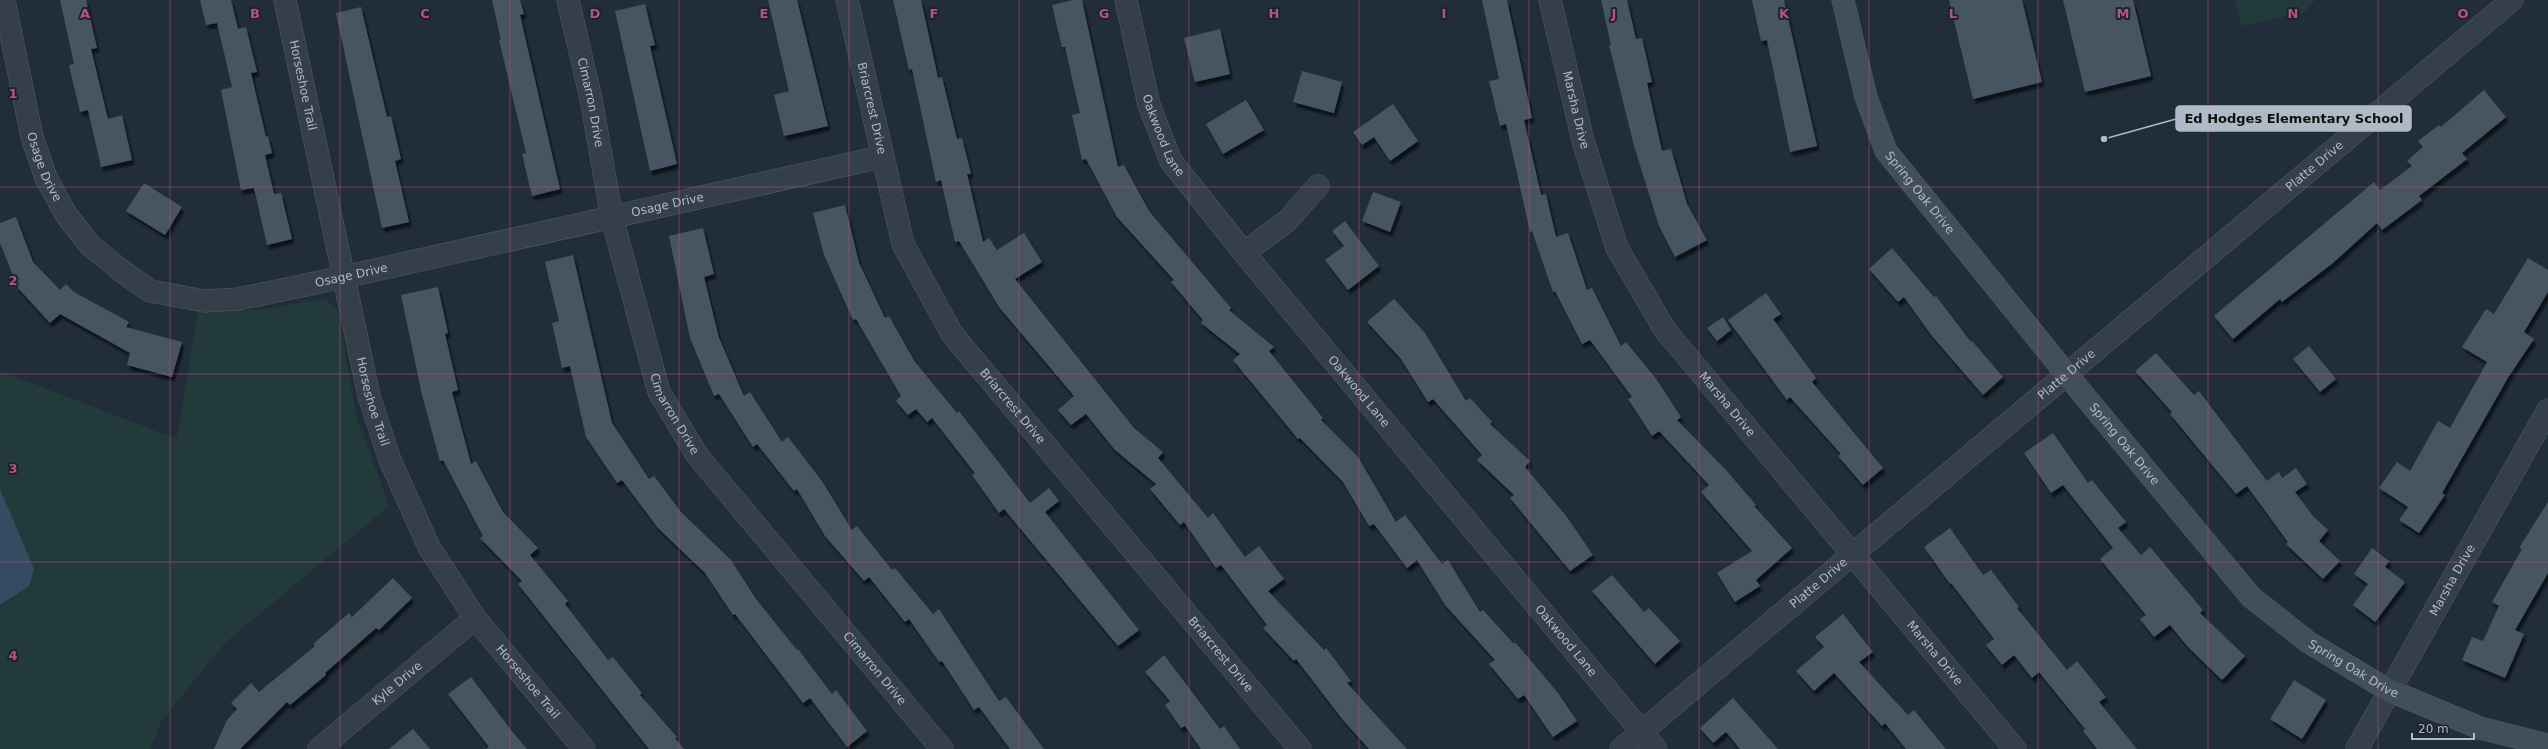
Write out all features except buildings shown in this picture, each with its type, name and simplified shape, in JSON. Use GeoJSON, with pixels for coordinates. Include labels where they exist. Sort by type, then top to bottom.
{"type":"FeatureCollection","features":[{"type":"Feature","properties":{"kind":"street","name":"Osage Drive"},"geometry":{"type":"LineString","coordinates":[[4,0],[32,137],[46,178],[67,216],[90,244],[119,269],[150,291],[204,301],[238,299],[344,277],[882,157]]}},
{"type":"Feature","properties":{"kind":"street","name":"Horseshoe Trail"},"geometry":{"type":"LineString","coordinates":[[285,0],[369,396],[390,460],[429,547],[475,618],[584,749]]}},
{"type":"Feature","properties":{"kind":"street","name":"Cimarron Drive"},"geometry":{"type":"LineString","coordinates":[[568,0],[591,99],[612,218],[659,392],[697,455],[942,749]]}},
{"type":"Feature","properties":{"kind":"street","name":"Briarcrest Drive"},"geometry":{"type":"LineString","coordinates":[[847,0],[903,244],[952,334],[1300,749]]}},
{"type":"Feature","properties":{"kind":"street","name":"Oakwood Lane"},"geometry":{"type":"LineString","coordinates":[[1126,0],[1149,105],[1171,161],[1244,253],[1656,749]]}},
{"type":"Feature","properties":{"kind":"street","name":"Marsha Drive"},"geometry":{"type":"LineString","coordinates":[[1550,0],[1583,141],[1618,248],[1665,330],[1854,554],[2015,749]]}},
{"type":"Feature","properties":{"kind":"street","name":"Spring Oak Drive"},"geometry":{"type":"LineString","coordinates":[[1843,0],[1866,97],[1886,151],[2068,376],[2251,597],[2308,642],[2388,690],[2480,728],[2548,745]]}},
{"type":"Feature","properties":{"kind":"street","name":"Platte Drive"},"geometry":{"type":"LineString","coordinates":[[1621,749],[2068,376],[2512,0]]}},
{"type":"Feature","properties":{"kind":"street"},"geometry":{"type":"LineString","coordinates":[[1244,253],[1287,221],[1318,186]]}},
{"type":"Feature","properties":{"kind":"street","name":"Marsha Drive"},"geometry":{"type":"LineString","coordinates":[[2357,749],[2388,690],[2548,410]]}},
{"type":"Feature","properties":{"kind":"street","name":"Kyle Drive"},"geometry":{"type":"LineString","coordinates":[[319,749],[475,618]]}},
{"type":"Feature","properties":{"kind":"green space"},"geometry":{"type":"Polygon","coordinates":[[[2235,0],[2315,0],[2309,8],[2301,13],[2241,26],[2235,0]]]}},
{"type":"Feature","properties":{"kind":"green space"},"geometry":{"type":"Polygon","coordinates":[[[324,299],[338,309],[356,415],[389,506],[225,643],[162,720],[150,749],[0,749],[0,371],[177,439],[198,309],[259,310],[324,299]]]}},
{"type":"Feature","properties":{"kind":"water"},"geometry":{"type":"Polygon","coordinates":[[[0,489],[34,569],[29,586],[0,605],[0,489]]]}},
{"type":"Feature","properties":{"kind":"place","name":"Ed Hodges Elementary School"},"geometry":{"type":"Point","coordinates":[2104,139]}}]}
